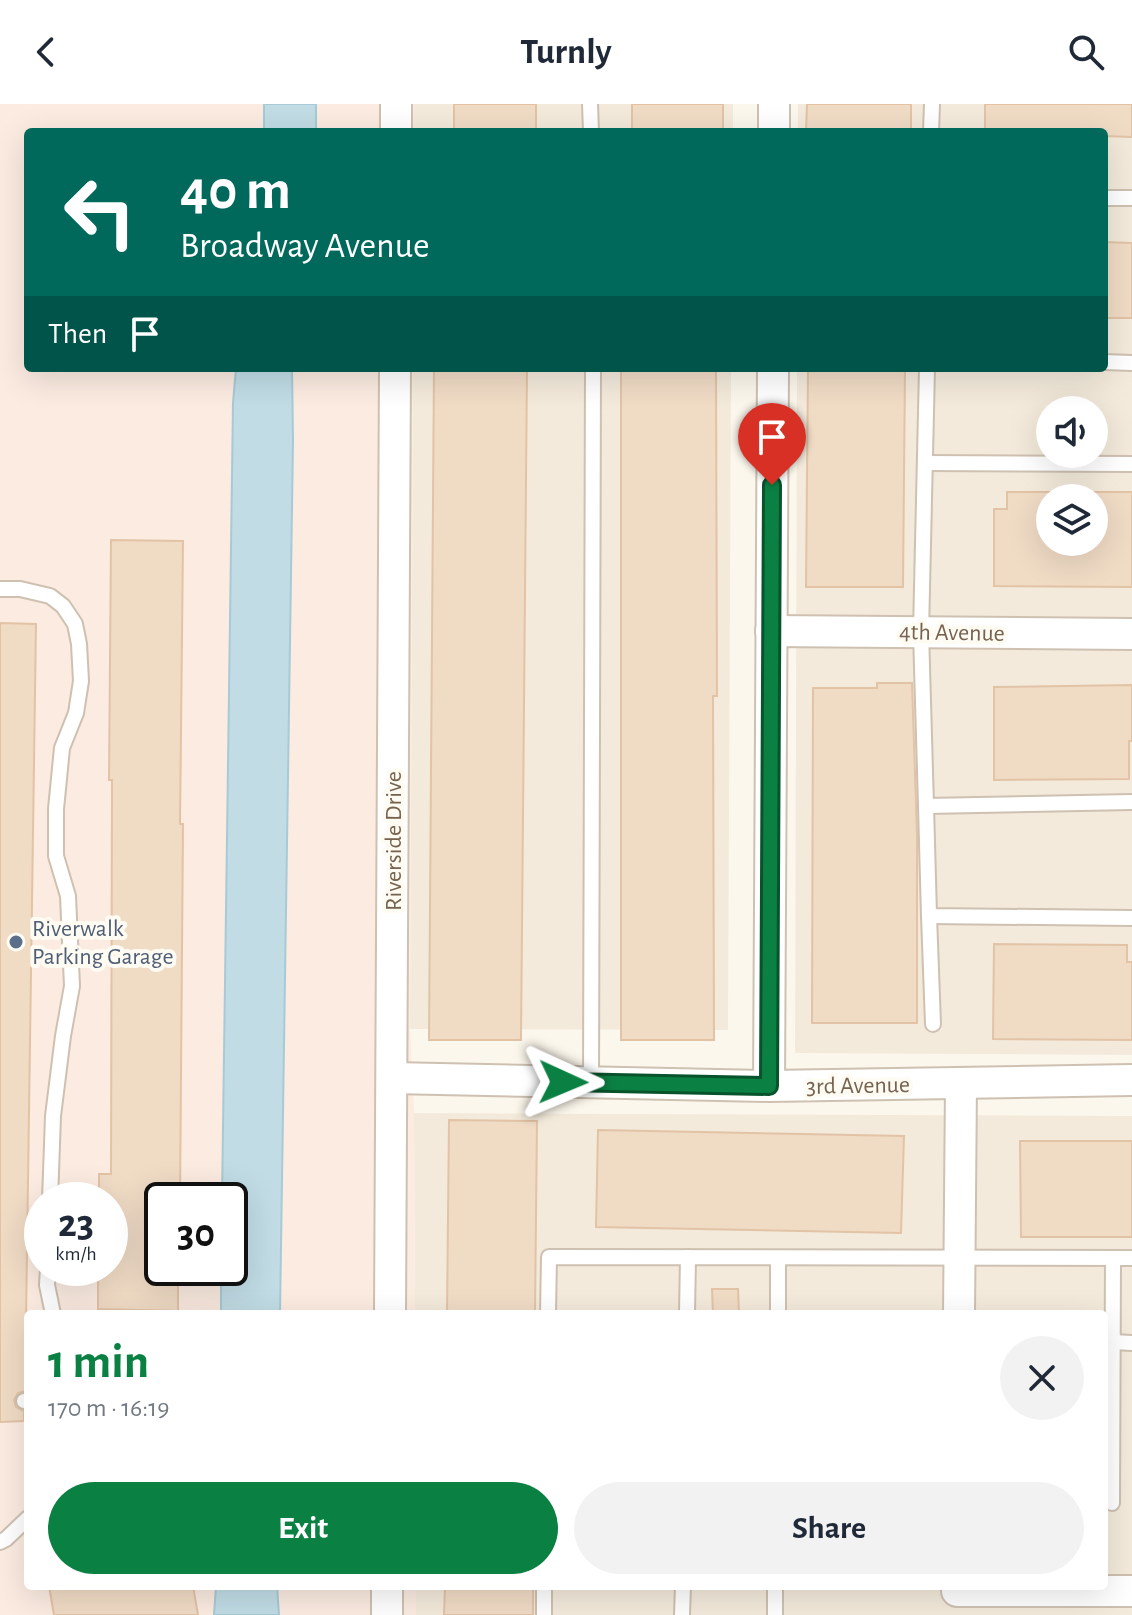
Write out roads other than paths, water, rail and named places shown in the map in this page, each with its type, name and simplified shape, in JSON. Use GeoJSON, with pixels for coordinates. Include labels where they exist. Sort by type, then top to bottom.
{"type":"FeatureCollection","features":[{"type":"Feature","properties":{"kind":"street"},"geometry":{"type":"LineString","coordinates":[[396,104],[396,128]]}},
{"type":"Feature","properties":{"kind":"street"},"geometry":{"type":"LineString","coordinates":[[774,104],[774,128]]}},
{"type":"Feature","properties":{"kind":"street","name":"Riverside Drive"},"geometry":{"type":"LineString","coordinates":[[390,1310],[395,372]]}},
{"type":"Feature","properties":{"kind":"street"},"geometry":{"type":"LineString","coordinates":[[769,1086],[773,372]]}},
{"type":"Feature","properties":{"kind":"street","name":"4th Avenue"},"geometry":{"type":"LineString","coordinates":[[771,631],[1132,634]]}},
{"type":"Feature","properties":{"kind":"street","name":"3rd Avenue"},"geometry":{"type":"LineString","coordinates":[[392,1078],[769,1086],[1132,1080]]}},
{"type":"Feature","properties":{"kind":"street"},"geometry":{"type":"LineString","coordinates":[[959,1310],[961,1083]]}},
{"type":"Feature","properties":{"kind":"street"},"geometry":{"type":"LineString","coordinates":[[387,1590],[387,1615]]}},
{"type":"Feature","properties":{"kind":"street"},"geometry":{"type":"LineString","coordinates":[[957,1597],[1132,1591]]}},
{"type":"Feature","properties":{"kind":"lane"},"geometry":{"type":"LineString","coordinates":[[590,104],[591,128]]}},
{"type":"Feature","properties":{"kind":"lane"},"geometry":{"type":"LineString","coordinates":[[931,128],[932,104]]}},
{"type":"Feature","properties":{"kind":"lane"},"geometry":{"type":"LineString","coordinates":[[1108,198],[1132,198]]}},
{"type":"Feature","properties":{"kind":"lane"},"geometry":{"type":"LineString","coordinates":[[1108,362],[1132,363]]}},
{"type":"Feature","properties":{"kind":"lane"},"geometry":{"type":"LineString","coordinates":[[591,1082],[593,372]]}},
{"type":"Feature","properties":{"kind":"lane"},"geometry":{"type":"LineString","coordinates":[[927,372],[921,632],[933,1024]]}},
{"type":"Feature","properties":{"kind":"lane"},"geometry":{"type":"LineString","coordinates":[[925,463],[1132,464]]}},
{"type":"Feature","properties":{"kind":"lane"},"geometry":{"type":"LineString","coordinates":[[0,589],[20,589],[50,596],[63,606],[75,624],[79,651],[81,681],[78,703],[62,748],[56,809],[56,856],[68,896],[72,986],[53,1116],[51,1182]]}},
{"type":"Feature","properties":{"kind":"lane"},"geometry":{"type":"LineString","coordinates":[[926,806],[1132,802]]}},
{"type":"Feature","properties":{"kind":"lane"},"geometry":{"type":"LineString","coordinates":[[929,916],[1132,918]]}},
{"type":"Feature","properties":{"kind":"lane"},"geometry":{"type":"LineString","coordinates":[[548,1310],[549,1257],[1132,1258]]}},
{"type":"Feature","properties":{"kind":"lane"},"geometry":{"type":"LineString","coordinates":[[687,1310],[688,1257]]}},
{"type":"Feature","properties":{"kind":"lane"},"geometry":{"type":"LineString","coordinates":[[778,1258],[778,1310]]}},
{"type":"Feature","properties":{"kind":"lane"},"geometry":{"type":"LineString","coordinates":[[1112,1503],[1113,1258]]}},
{"type":"Feature","properties":{"kind":"lane"},"geometry":{"type":"LineString","coordinates":[[47,1286],[52,1310]]}},
{"type":"Feature","properties":{"kind":"lane"},"geometry":{"type":"LineString","coordinates":[[1113,1342],[1132,1343]]}},
{"type":"Feature","properties":{"kind":"lane"},"geometry":{"type":"LineString","coordinates":[[0,1542],[24,1522]]}},
{"type":"Feature","properties":{"kind":"lane"},"geometry":{"type":"LineString","coordinates":[[544,1590],[544,1615]]}},
{"type":"Feature","properties":{"kind":"lane"},"geometry":{"type":"LineString","coordinates":[[682,1615],[683,1590]]}},
{"type":"Feature","properties":{"kind":"lane"},"geometry":{"type":"LineString","coordinates":[[775,1590],[775,1615]]}},
{"type":"Feature","properties":{"kind":"water"},"geometry":{"type":"Polygon","coordinates":[[[264,104],[316,104],[316,128],[264,128],[264,104]]]}},
{"type":"Feature","properties":{"kind":"water"},"geometry":{"type":"Polygon","coordinates":[[[236,372],[292,372],[280,1310],[221,1310],[221,1286],[248,1286],[248,1182],[222,1182],[236,372]]]}},
{"type":"Feature","properties":{"kind":"water"},"geometry":{"type":"Polygon","coordinates":[[[216,1590],[277,1590],[279,1615],[214,1615],[216,1590]]]}},
{"type":"Feature","properties":{"kind":"place","name":"Riverwalk Parking Garage"},"geometry":{"type":"Point","coordinates":[16,942]}}]}
